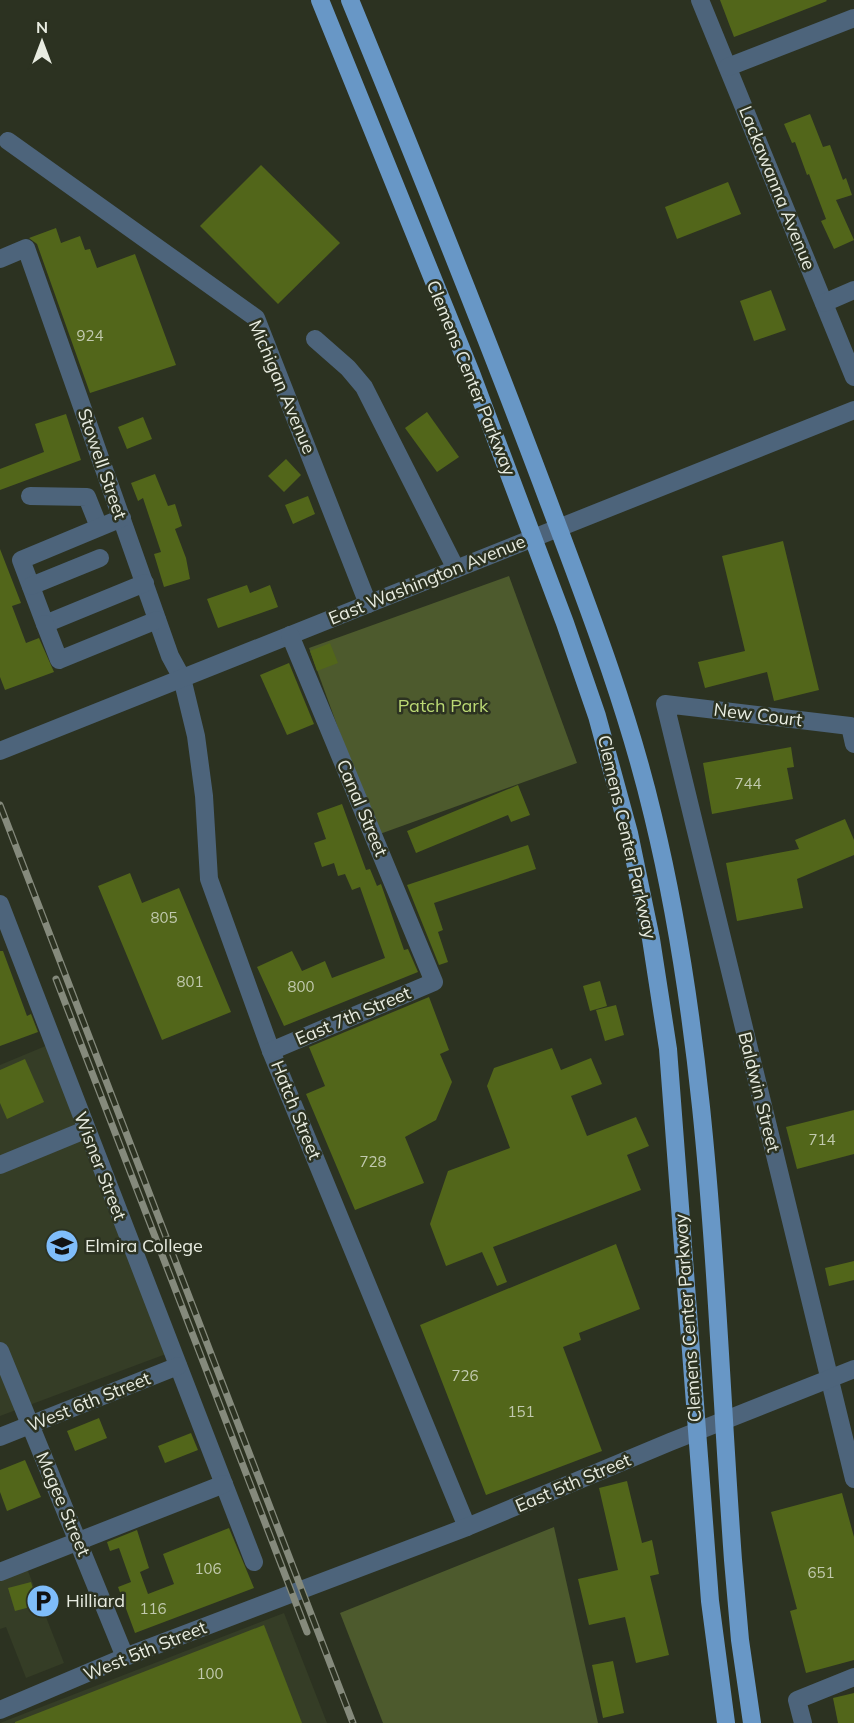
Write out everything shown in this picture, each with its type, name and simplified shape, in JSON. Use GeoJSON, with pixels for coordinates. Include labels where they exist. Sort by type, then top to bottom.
{"type":"FeatureCollection","features":[{"type":"Feature","properties":{"kind":"main road","name":"Clemens Center Parkway"},"geometry":{"type":"LineString","coordinates":[[320,0],[471,373],[533,538],[597,716],[629,833],[651,939],[670,1073],[695,1432],[710,1602],[726,1723]]}},
{"type":"Feature","properties":{"kind":"main road","name":"Clemens Center Parkway"},"geometry":{"type":"LineString","coordinates":[[350,0],[476,309],[558,528],[625,712],[653,816],[687,981],[704,1145],[740,1640],[752,1723]]}},
{"type":"Feature","properties":{"kind":"street","name":"Lackawanna Avenue"},"geometry":{"type":"LineString","coordinates":[[700,0],[854,377]]}},
{"type":"Feature","properties":{"kind":"street"},"geometry":{"type":"LineString","coordinates":[[728,67],[854,18]]}},
{"type":"Feature","properties":{"kind":"street","name":"Michigan Avenue"},"geometry":{"type":"LineString","coordinates":[[8,141],[256,318],[368,604]]}},
{"type":"Feature","properties":{"kind":"street","name":"Stowell Street"},"geometry":{"type":"LineString","coordinates":[[0,259],[26,248],[170,656],[182,678]]}},
{"type":"Feature","properties":{"kind":"street"},"geometry":{"type":"LineString","coordinates":[[824,303],[854,290]]}},
{"type":"Feature","properties":{"kind":"street"},"geometry":{"type":"LineString","coordinates":[[315,339],[348,368],[364,387],[456,569]]}},
{"type":"Feature","properties":{"kind":"street","name":"East Washington Avenue"},"geometry":{"type":"LineString","coordinates":[[0,751],[854,410]]}},
{"type":"Feature","properties":{"kind":"street"},"geometry":{"type":"LineString","coordinates":[[30,496],[87,497],[111,487]]}},
{"type":"Feature","properties":{"kind":"street"},"geometry":{"type":"LineString","coordinates":[[87,497],[99,527]]}},
{"type":"Feature","properties":{"kind":"street"},"geometry":{"type":"LineString","coordinates":[[122,518],[21,560],[59,660],[157,620]]}},
{"type":"Feature","properties":{"kind":"street"},"geometry":{"type":"LineString","coordinates":[[31,586],[100,558]]}},
{"type":"Feature","properties":{"kind":"street"},"geometry":{"type":"LineString","coordinates":[[45,624],[145,583]]}},
{"type":"Feature","properties":{"kind":"street","name":"Canal Street"},"geometry":{"type":"LineString","coordinates":[[290,635],[434,982]]}},
{"type":"Feature","properties":{"kind":"street","name":"Hatch Street"},"geometry":{"type":"LineString","coordinates":[[182,678],[198,748],[209,879],[271,1050],[467,1527]]}},
{"type":"Feature","properties":{"kind":"street","name":"New Court"},"geometry":{"type":"LineString","coordinates":[[666,704],[852,735]]}},
{"type":"Feature","properties":{"kind":"street","name":"Baldwin Street"},"geometry":{"type":"LineString","coordinates":[[666,704],[854,1479]]}},
{"type":"Feature","properties":{"kind":"street","name":"Wisner Street"},"geometry":{"type":"LineString","coordinates":[[0,904],[254,1562]]}},
{"type":"Feature","properties":{"kind":"street","name":"East 7th Street"},"geometry":{"type":"LineString","coordinates":[[271,1050],[434,982]]}},
{"type":"Feature","properties":{"kind":"street"},"geometry":{"type":"LineString","coordinates":[[0,1165],[86,1130]]}},
{"type":"Feature","properties":{"kind":"street","name":"Magee Street"},"geometry":{"type":"LineString","coordinates":[[0,1351],[125,1657]]}},
{"type":"Feature","properties":{"kind":"street","name":"West 6th Street"},"geometry":{"type":"LineString","coordinates":[[0,1437],[178,1366]]}},
{"type":"Feature","properties":{"kind":"street","name":"East 5th Street"},"geometry":{"type":"LineString","coordinates":[[291,1593],[467,1527],[854,1369]]}},
{"type":"Feature","properties":{"kind":"street"},"geometry":{"type":"LineString","coordinates":[[0,1572],[224,1484]]}},
{"type":"Feature","properties":{"kind":"street","name":"West 5th Street"},"geometry":{"type":"LineString","coordinates":[[0,1710],[125,1657],[291,1593]]}},
{"type":"Feature","properties":{"kind":"street"},"geometry":{"type":"LineString","coordinates":[[803,1723],[797,1700],[854,1677]]}},
{"type":"Feature","properties":{"kind":"shaded area","name":"Elmira College"},"geometry":{"type":"Polygon","coordinates":[[[48,1045],[166,1354],[0,1416],[0,1065],[48,1045]]]}},
{"type":"Feature","properties":{"kind":"shaded area"},"geometry":{"type":"Polygon","coordinates":[[[26,1566],[64,1663],[26,1678],[6,1627],[0,1629],[0,1576],[26,1566]]]}},
{"type":"Feature","properties":{"kind":"shaded area"},"geometry":{"type":"Polygon","coordinates":[[[284,1613],[327,1723],[0,1723],[284,1613]]]}},
{"type":"Feature","properties":{"kind":"green space","name":"Patch Park"},"geometry":{"type":"Polygon","coordinates":[[[509,576],[577,763],[377,835],[309,648],[509,576]]]}},
{"type":"Feature","properties":{"kind":"green space"},"geometry":{"type":"Polygon","coordinates":[[[554,1527],[598,1723],[383,1723],[340,1613],[554,1527]]]}},
{"type":"Feature","properties":{"kind":"building"},"geometry":{"type":"Polygon","coordinates":[[[720,0],[826,0],[827,1],[734,37],[720,0]]]}},
{"type":"Feature","properties":{"kind":"building"},"geometry":{"type":"Polygon","coordinates":[[[810,114],[823,147],[830,145],[843,180],[846,178],[852,195],[836,200],[854,240],[834,249],[821,221],[826,219],[809,174],[807,175],[795,142],[792,143],[784,124],[810,114]]]}},
{"type":"Feature","properties":{"kind":"building"},"geometry":{"type":"Polygon","coordinates":[[[261,165],[340,243],[278,304],[200,226],[261,165]]]}},
{"type":"Feature","properties":{"kind":"building"},"geometry":{"type":"Polygon","coordinates":[[[728,182],[741,214],[677,239],[665,207],[728,182]]]}},
{"type":"Feature","properties":{"kind":"building"},"geometry":{"type":"Polygon","coordinates":[[[56,228],[61,243],[80,236],[85,250],[90,249],[97,268],[135,254],[176,365],[90,393],[37,244],[29,238],[56,228]]]}},
{"type":"Feature","properties":{"kind":"building"},"geometry":{"type":"Polygon","coordinates":[[[771,290],[786,330],[754,341],[740,301],[771,290]]]}},
{"type":"Feature","properties":{"kind":"building"},"geometry":{"type":"Polygon","coordinates":[[[427,412],[459,457],[437,472],[405,428],[427,412]]]}},
{"type":"Feature","properties":{"kind":"building"},"geometry":{"type":"Polygon","coordinates":[[[66,414],[81,460],[0,490],[0,469],[44,452],[35,424],[66,414]]]}},
{"type":"Feature","properties":{"kind":"building"},"geometry":{"type":"Polygon","coordinates":[[[143,417],[152,439],[127,449],[118,427],[143,417]]]}},
{"type":"Feature","properties":{"kind":"building"},"geometry":{"type":"Polygon","coordinates":[[[286,459],[301,475],[284,492],[268,476],[286,459]]]}},
{"type":"Feature","properties":{"kind":"building"},"geometry":{"type":"Polygon","coordinates":[[[155,474],[168,506],[175,504],[182,526],[175,529],[186,558],[190,579],[164,587],[154,554],[161,552],[143,498],[138,501],[131,483],[155,474]]]}},
{"type":"Feature","properties":{"kind":"building"},"geometry":{"type":"Polygon","coordinates":[[[308,496],[315,514],[293,524],[285,505],[308,496]]]}},
{"type":"Feature","properties":{"kind":"building"},"geometry":{"type":"Polygon","coordinates":[[[783,541],[819,690],[774,701],[767,672],[705,688],[698,662],[745,651],[722,556],[783,541]]]}},
{"type":"Feature","properties":{"kind":"building"},"geometry":{"type":"Polygon","coordinates":[[[0,549],[21,603],[12,606],[26,643],[39,638],[54,672],[5,690],[0,677],[0,549]]]}},
{"type":"Feature","properties":{"kind":"building"},"geometry":{"type":"Polygon","coordinates":[[[247,585],[250,593],[270,585],[278,607],[218,628],[207,599],[247,585]]]}},
{"type":"Feature","properties":{"kind":"building"},"geometry":{"type":"Polygon","coordinates":[[[330,643],[338,663],[317,671],[310,651],[330,643]]]}},
{"type":"Feature","properties":{"kind":"building"},"geometry":{"type":"Polygon","coordinates":[[[289,663],[314,724],[287,735],[260,675],[289,663]]]}},
{"type":"Feature","properties":{"kind":"building"},"geometry":{"type":"Polygon","coordinates":[[[791,747],[794,767],[787,768],[793,799],[712,814],[703,763],[791,747]]]}},
{"type":"Feature","properties":{"kind":"building"},"geometry":{"type":"Polygon","coordinates":[[[518,785],[530,815],[511,822],[508,815],[416,853],[407,831],[518,785]]]}},
{"type":"Feature","properties":{"kind":"building"},"geometry":{"type":"Polygon","coordinates":[[[342,804],[366,870],[370,869],[377,886],[381,884],[404,950],[408,949],[418,972],[284,1026],[257,967],[292,951],[302,971],[325,961],[332,978],[385,958],[360,887],[352,890],[345,874],[338,876],[334,863],[322,867],[314,843],[326,839],[317,813],[342,804]]]}},
{"type":"Feature","properties":{"kind":"building"},"geometry":{"type":"Polygon","coordinates":[[[845,819],[854,840],[854,855],[797,879],[803,908],[737,921],[726,863],[799,849],[795,840],[845,819]]]}},
{"type":"Feature","properties":{"kind":"building"},"geometry":{"type":"Polygon","coordinates":[[[528,845],[536,869],[434,903],[443,930],[438,932],[448,962],[439,965],[407,885],[528,845]]]}},
{"type":"Feature","properties":{"kind":"building"},"geometry":{"type":"Polygon","coordinates":[[[130,873],[142,903],[179,888],[231,1012],[162,1040],[98,886],[130,873]]]}},
{"type":"Feature","properties":{"kind":"building"},"geometry":{"type":"Polygon","coordinates":[[[0,951],[3,951],[27,1016],[31,1014],[38,1032],[0,1046],[0,951]]]}},
{"type":"Feature","properties":{"kind":"building"},"geometry":{"type":"Polygon","coordinates":[[[600,981],[607,1006],[590,1011],[583,986],[600,981]]]}},
{"type":"Feature","properties":{"kind":"building"},"geometry":{"type":"Polygon","coordinates":[[[429,997],[449,1050],[440,1054],[452,1082],[436,1120],[405,1137],[424,1183],[355,1210],[306,1094],[325,1086],[309,1047],[429,997]]]}},
{"type":"Feature","properties":{"kind":"building"},"geometry":{"type":"Polygon","coordinates":[[[616,1005],[624,1035],[605,1041],[596,1010],[616,1005]]]}},
{"type":"Feature","properties":{"kind":"building"},"geometry":{"type":"Polygon","coordinates":[[[552,1048],[561,1070],[591,1058],[602,1084],[571,1096],[587,1136],[636,1117],[649,1146],[627,1155],[641,1190],[493,1247],[507,1282],[497,1286],[482,1252],[446,1266],[430,1224],[448,1171],[510,1148],[487,1086],[494,1068],[552,1048]]]}},
{"type":"Feature","properties":{"kind":"building"},"geometry":{"type":"Polygon","coordinates":[[[25,1059],[44,1102],[7,1119],[0,1103],[0,1070],[25,1059]]]}},
{"type":"Feature","properties":{"kind":"building"},"geometry":{"type":"Polygon","coordinates":[[[854,1110],[854,1154],[797,1169],[786,1127],[854,1110]]]}},
{"type":"Feature","properties":{"kind":"building"},"geometry":{"type":"Polygon","coordinates":[[[616,1244],[640,1309],[579,1333],[581,1340],[563,1347],[602,1451],[486,1495],[420,1325],[616,1244]]]}},
{"type":"Feature","properties":{"kind":"building"},"geometry":{"type":"Polygon","coordinates":[[[854,1261],[854,1280],[829,1286],[825,1268],[854,1261]]]}},
{"type":"Feature","properties":{"kind":"building"},"geometry":{"type":"Polygon","coordinates":[[[99,1418],[107,1438],[75,1451],[67,1431],[99,1418]]]}},
{"type":"Feature","properties":{"kind":"building"},"geometry":{"type":"Polygon","coordinates":[[[191,1433],[198,1450],[165,1463],[158,1446],[191,1433]]]}},
{"type":"Feature","properties":{"kind":"building"},"geometry":{"type":"Polygon","coordinates":[[[25,1460],[41,1497],[7,1511],[0,1492],[0,1470],[25,1460]]]}},
{"type":"Feature","properties":{"kind":"building"},"geometry":{"type":"Polygon","coordinates":[[[627,1481],[642,1543],[652,1540],[659,1574],[650,1576],[669,1655],[636,1663],[625,1617],[589,1625],[578,1579],[618,1570],[599,1488],[627,1481]]]}},
{"type":"Feature","properties":{"kind":"building"},"geometry":{"type":"Polygon","coordinates":[[[842,1493],[854,1537],[854,1660],[806,1673],[790,1611],[797,1609],[771,1512],[842,1493]]]}},
{"type":"Feature","properties":{"kind":"building"},"geometry":{"type":"Polygon","coordinates":[[[229,1528],[254,1588],[135,1633],[118,1587],[131,1582],[119,1548],[110,1551],[107,1542],[137,1530],[149,1568],[140,1572],[148,1594],[174,1584],[163,1554],[229,1528]]]}},
{"type":"Feature","properties":{"kind":"building"},"geometry":{"type":"Polygon","coordinates":[[[31,1582],[38,1605],[15,1611],[8,1588],[31,1582]]]}},
{"type":"Feature","properties":{"kind":"building"},"geometry":{"type":"Polygon","coordinates":[[[264,1625],[302,1723],[15,1723],[15,1722],[264,1625]]]}},
{"type":"Feature","properties":{"kind":"building"},"geometry":{"type":"Polygon","coordinates":[[[613,1661],[624,1713],[603,1718],[592,1665],[613,1661]]]}},
{"type":"Feature","properties":{"kind":"building"},"geometry":{"type":"Polygon","coordinates":[[[854,1693],[854,1723],[838,1723],[833,1698],[854,1693]]]}},
{"type":"Feature","properties":{"kind":"railway"},"geometry":{"type":"LineString","coordinates":[[0,805],[353,1723]]}},
{"type":"Feature","properties":{"kind":"railway"},"geometry":{"type":"LineString","coordinates":[[56,979],[307,1632]]}},
{"type":"Feature","properties":{"kind":"place","name":"Elmira College"},"geometry":{"type":"Point","coordinates":[62,1246]}},
{"type":"Feature","properties":{"kind":"place","name":"Hilliard"},"geometry":{"type":"Point","coordinates":[43,1601]}}]}
